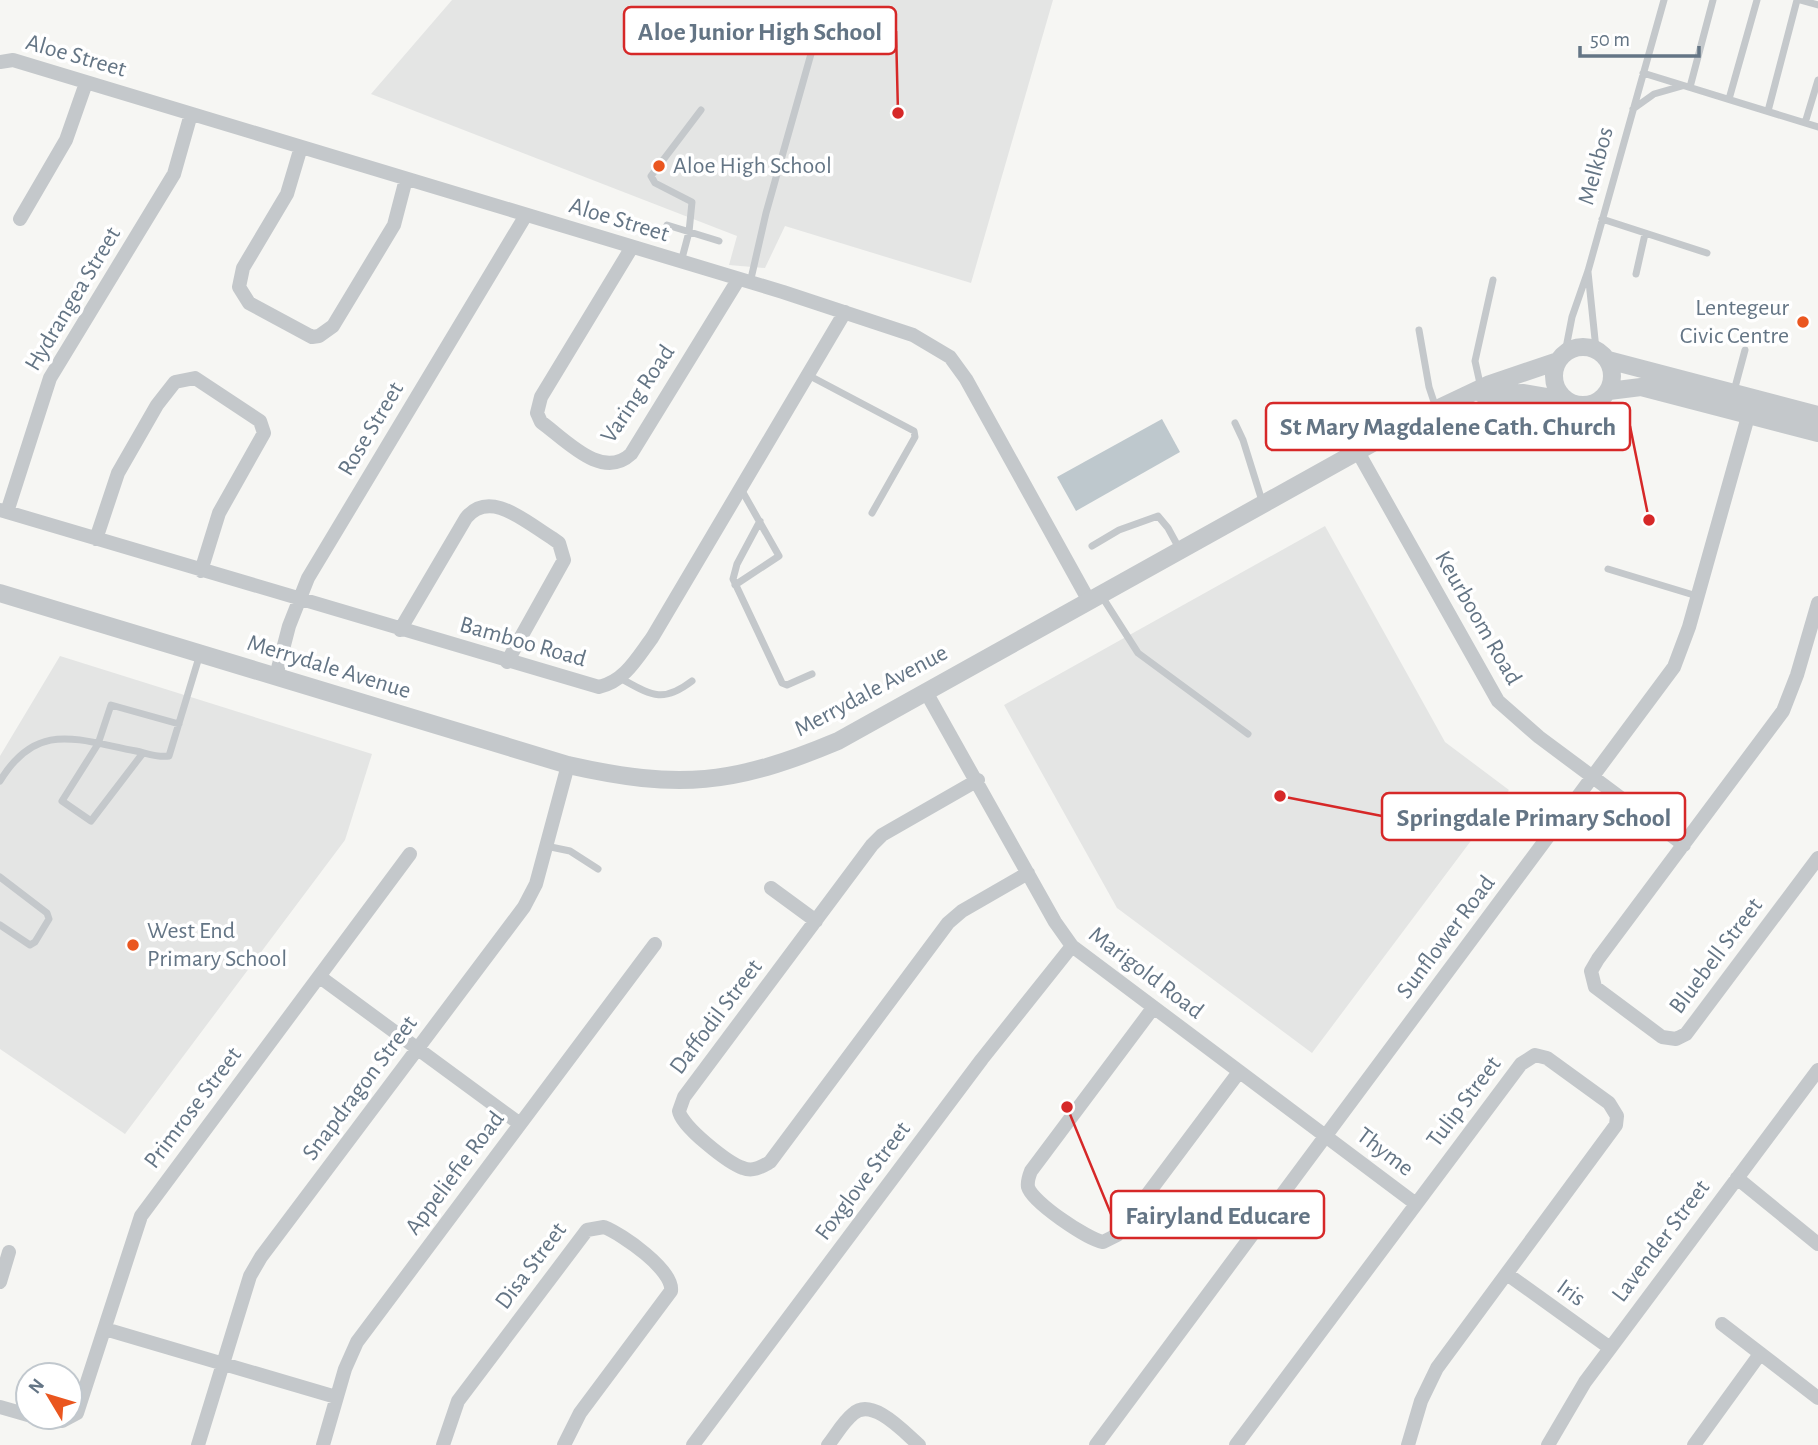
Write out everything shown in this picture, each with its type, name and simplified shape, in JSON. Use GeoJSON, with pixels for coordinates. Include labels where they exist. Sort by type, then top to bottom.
{"type":"FeatureCollection","features":[{"type":"Feature","properties":{"kind":"street","name":"Aloe Street"},"geometry":{"type":"LineString","coordinates":[[0,62],[13,60],[845,312],[927,340],[950,357],[1095,598]]}},
{"type":"Feature","properties":{"kind":"street"},"geometry":{"type":"LineString","coordinates":[[20,219],[66,140],[86,83]]}},
{"type":"Feature","properties":{"kind":"street","name":"Hydrangea Street"},"geometry":{"type":"LineString","coordinates":[[4,511],[50,378],[174,174],[191,114]]}},
{"type":"Feature","properties":{"kind":"street"},"geometry":{"type":"LineString","coordinates":[[301,147],[287,194],[243,268],[239,287],[249,303],[312,337],[320,336],[332,326],[394,225],[406,179]]}},
{"type":"Feature","properties":{"kind":"street","name":"Rose Street"},"geometry":{"type":"LineString","coordinates":[[276,676],[298,600],[325,549],[526,215]]}},
{"type":"Feature","properties":{"kind":"street","name":"Varing Road"},"geometry":{"type":"LineString","coordinates":[[632,247],[541,397],[537,413],[541,422],[595,461],[606,465],[623,461],[631,454],[744,282]]}},
{"type":"Feature","properties":{"kind":"street"},"geometry":{"type":"LineString","coordinates":[[620,678],[652,638],[845,312]]}},
{"type":"Feature","properties":{"kind":"street"},"geometry":{"type":"LineString","coordinates":[[1818,415],[1580,347],[1561,357],[1555,385],[1565,400],[1589,405],[1609,391],[1641,387],[1818,433]]}},
{"type":"Feature","properties":{"kind":"street"},"geometry":{"type":"LineString","coordinates":[[1602,355],[1613,375],[1609,391]]}},
{"type":"Feature","properties":{"kind":"street","name":"Merrydale Avenue"},"geometry":{"type":"LineString","coordinates":[[0,593],[568,765],[647,780],[685,781],[736,776],[786,763],[838,741],[1437,409],[1561,357]]}},
{"type":"Feature","properties":{"kind":"street"},"geometry":{"type":"LineString","coordinates":[[96,539],[110,490],[157,405],[175,382],[195,378],[260,421],[264,433],[219,513],[201,570]]}},
{"type":"Feature","properties":{"kind":"street","name":"Merrydale Avenue"},"geometry":{"type":"LineString","coordinates":[[1477,391],[1565,400]]}},
{"type":"Feature","properties":{"kind":"street","name":"Sunflower Road"},"geometry":{"type":"LineString","coordinates":[[1096,1445],[1674,667],[1698,597],[1749,413]]}},
{"type":"Feature","properties":{"kind":"street","name":"Keurboom Road"},"geometry":{"type":"LineString","coordinates":[[1358,452],[1499,701],[1515,718],[1684,845]]}},
{"type":"Feature","properties":{"kind":"street"},"geometry":{"type":"LineString","coordinates":[[400,630],[466,518],[477,507],[495,505],[559,543],[564,560],[507,662]]}},
{"type":"Feature","properties":{"kind":"street","name":"Bamboo Road"},"geometry":{"type":"LineString","coordinates":[[4,511],[507,662],[599,687],[620,678]]}},
{"type":"Feature","properties":{"kind":"street","name":"Bluebell Street"},"geometry":{"type":"LineString","coordinates":[[1818,603],[1783,712],[1591,971],[1592,983],[1598,992],[1668,1039],[1681,1037],[1692,1027],[1818,858]]}},
{"type":"Feature","properties":{"kind":"street","name":"Marigold Road"},"geometry":{"type":"LineString","coordinates":[[926,692],[1072,946],[1326,1137]]}},
{"type":"Feature","properties":{"kind":"street","name":"Snapdragon Street"},"geometry":{"type":"LineString","coordinates":[[198,1445],[250,1276],[261,1257],[524,907],[536,884],[568,765]]}},
{"type":"Feature","properties":{"kind":"street","name":"Daffodil Street"},"geometry":{"type":"LineString","coordinates":[[978,780],[883,835],[680,1105],[680,1118],[684,1124],[741,1168],[755,1169],[770,1162],[948,923],[962,911],[1028,873]]}},
{"type":"Feature","properties":{"kind":"street","name":"Primrose Street"},"geometry":{"type":"LineString","coordinates":[[84,1398],[141,1216],[410,854]]}},
{"type":"Feature","properties":{"kind":"street"},"geometry":{"type":"LineString","coordinates":[[771,888],[816,921]]}},
{"type":"Feature","properties":{"kind":"street","name":"Appeliefie Road"},"geometry":{"type":"LineString","coordinates":[[323,1445],[356,1342],[655,944]]}},
{"type":"Feature","properties":{"kind":"street","name":"Foxglove Street"},"geometry":{"type":"LineString","coordinates":[[693,1445],[974,1070],[1072,946]]}},
{"type":"Feature","properties":{"kind":"street"},"geometry":{"type":"LineString","coordinates":[[320,977],[520,1125]]}},
{"type":"Feature","properties":{"kind":"street"},"geometry":{"type":"LineString","coordinates":[[1153,1008],[1031,1171],[1028,1179],[1034,1196],[1088,1237],[1103,1242],[1117,1235],[1239,1072]]}},
{"type":"Feature","properties":{"kind":"street","name":"Tulip Street"},"geometry":{"type":"LineString","coordinates":[[1236,1445],[1521,1064],[1531,1056],[1547,1058],[1609,1103],[1617,1116],[1614,1132],[1430,1380],[1408,1445]]}},
{"type":"Feature","properties":{"kind":"street","name":"Lavender Street"},"geometry":{"type":"LineString","coordinates":[[1548,1445],[1585,1382],[1818,1070]]}},
{"type":"Feature","properties":{"kind":"street","name":"Thyme"},"geometry":{"type":"LineString","coordinates":[[1326,1137],[1416,1204]]}},
{"type":"Feature","properties":{"kind":"street"},"geometry":{"type":"LineString","coordinates":[[1737,1178],[1818,1244]]}},
{"type":"Feature","properties":{"kind":"street","name":"Disa Street"},"geometry":{"type":"LineString","coordinates":[[443,1445],[454,1410],[477,1374],[587,1230],[604,1227],[660,1266],[670,1278],[671,1291],[580,1413],[564,1445]]}},
{"type":"Feature","properties":{"kind":"street"},"geometry":{"type":"LineString","coordinates":[[0,1282],[9,1252]]}},
{"type":"Feature","properties":{"kind":"street","name":"Iris"},"geometry":{"type":"LineString","coordinates":[[1507,1274],[1610,1348]]}},
{"type":"Feature","properties":{"kind":"street"},"geometry":{"type":"LineString","coordinates":[[1722,1324],[1818,1398]]}},
{"type":"Feature","properties":{"kind":"street"},"geometry":{"type":"LineString","coordinates":[[104,1329],[337,1397]]}},
{"type":"Feature","properties":{"kind":"street"},"geometry":{"type":"LineString","coordinates":[[1694,1445],[1760,1354]]}},
{"type":"Feature","properties":{"kind":"street"},"geometry":{"type":"LineString","coordinates":[[828,1445],[853,1414],[864,1409],[875,1411],[919,1445]]}},
{"type":"Feature","properties":{"kind":"lane","name":"Melkbos"},"geometry":{"type":"LineString","coordinates":[[1561,357],[1588,271],[1664,0]]}},
{"type":"Feature","properties":{"kind":"lane"},"geometry":{"type":"LineString","coordinates":[[1688,86],[1713,0]]}},
{"type":"Feature","properties":{"kind":"lane"},"geometry":{"type":"LineString","coordinates":[[1729,99],[1756,0]]}},
{"type":"Feature","properties":{"kind":"lane"},"geometry":{"type":"LineString","coordinates":[[1768,111],[1799,0],[1818,5]]}},
{"type":"Feature","properties":{"kind":"lane"},"geometry":{"type":"LineString","coordinates":[[744,282],[822,15]]}},
{"type":"Feature","properties":{"kind":"lane"},"geometry":{"type":"LineString","coordinates":[[1643,73],[1818,127]]}},
{"type":"Feature","properties":{"kind":"lane"},"geometry":{"type":"LineString","coordinates":[[1805,123],[1818,80]]}},
{"type":"Feature","properties":{"kind":"lane"},"geometry":{"type":"LineString","coordinates":[[1632,110],[1663,90],[1688,86]]}},
{"type":"Feature","properties":{"kind":"lane"},"geometry":{"type":"LineString","coordinates":[[680,262],[689,232],[692,202],[655,183],[651,176],[701,110]]}},
{"type":"Feature","properties":{"kind":"lane"},"geometry":{"type":"LineString","coordinates":[[1602,219],[1707,253]]}},
{"type":"Feature","properties":{"kind":"lane"},"geometry":{"type":"LineString","coordinates":[[667,225],[719,241]]}},
{"type":"Feature","properties":{"kind":"lane"},"geometry":{"type":"LineString","coordinates":[[1636,274],[1645,234]]}},
{"type":"Feature","properties":{"kind":"lane","name":"Melkbos"},"geometry":{"type":"LineString","coordinates":[[1588,271],[1602,355]]}},
{"type":"Feature","properties":{"kind":"lane"},"geometry":{"type":"LineString","coordinates":[[1477,391],[1475,360],[1493,280]]}},
{"type":"Feature","properties":{"kind":"lane"},"geometry":{"type":"LineString","coordinates":[[1419,330],[1429,387],[1437,409]]}},
{"type":"Feature","properties":{"kind":"lane"},"geometry":{"type":"LineString","coordinates":[[1734,392],[1745,350]]}},
{"type":"Feature","properties":{"kind":"lane"},"geometry":{"type":"LineString","coordinates":[[808,375],[915,431],[915,437],[872,513]]}},
{"type":"Feature","properties":{"kind":"lane"},"geometry":{"type":"LineString","coordinates":[[1235,423],[1263,505]]}},
{"type":"Feature","properties":{"kind":"lane"},"geometry":{"type":"LineString","coordinates":[[735,585],[779,556],[740,489]]}},
{"type":"Feature","properties":{"kind":"lane"},"geometry":{"type":"LineString","coordinates":[[1092,546],[1119,530],[1158,516],[1180,551]]}},
{"type":"Feature","properties":{"kind":"lane"},"geometry":{"type":"LineString","coordinates":[[760,522],[737,564],[735,585],[782,683],[787,685],[812,674]]}},
{"type":"Feature","properties":{"kind":"lane"},"geometry":{"type":"LineString","coordinates":[[1608,569],[1698,597]]}},
{"type":"Feature","properties":{"kind":"lane"},"geometry":{"type":"LineString","coordinates":[[1095,598],[1138,653],[1248,734]]}},
{"type":"Feature","properties":{"kind":"lane"},"geometry":{"type":"LineString","coordinates":[[0,781],[19,753],[41,740],[98,744],[169,756],[201,653]]}},
{"type":"Feature","properties":{"kind":"lane"},"geometry":{"type":"LineString","coordinates":[[620,678],[646,692],[669,696],[692,681]]}},
{"type":"Feature","properties":{"kind":"lane"},"geometry":{"type":"LineString","coordinates":[[143,753],[98,815],[88,821],[65,805],[62,798],[98,744],[109,707],[113,704],[179,724]]}},
{"type":"Feature","properties":{"kind":"lane"},"geometry":{"type":"LineString","coordinates":[[546,846],[570,851],[598,869]]}},
{"type":"Feature","properties":{"kind":"lane"},"geometry":{"type":"LineString","coordinates":[[0,877],[47,913],[50,919],[36,942],[30,945],[0,925]]}},
{"type":"Feature","properties":{"kind":"shaded area"},"geometry":{"type":"Polygon","coordinates":[[[452,0],[1053,0],[971,283],[785,226],[765,268],[729,265],[737,236],[371,94],[452,0]]]}},
{"type":"Feature","properties":{"kind":"shaded area"},"geometry":{"type":"Polygon","coordinates":[[[1162,419],[1180,452],[1076,511],[1057,477],[1162,419]]]}},
{"type":"Feature","properties":{"kind":"shaded area"},"geometry":{"type":"Polygon","coordinates":[[[1325,526],[1445,742],[1509,790],[1312,1053],[1117,908],[1004,705],[1325,526]]]}},
{"type":"Feature","properties":{"kind":"shaded area","name":"West End Primary School"},"geometry":{"type":"Polygon","coordinates":[[[60,656],[372,754],[345,840],[125,1134],[0,1049],[0,756],[60,656]]]}},
{"type":"Feature","properties":{"kind":"place","name":"Aloe Junior High School"},"geometry":{"type":"Point","coordinates":[898,113]}},
{"type":"Feature","properties":{"kind":"place","name":"Aloe High School"},"geometry":{"type":"Point","coordinates":[659,166]}},
{"type":"Feature","properties":{"kind":"place","name":"Lentegeur Civic Centre"},"geometry":{"type":"Point","coordinates":[1803,322]}},
{"type":"Feature","properties":{"kind":"place","name":"St Mary Magdalene Cath. Church"},"geometry":{"type":"Point","coordinates":[1649,520]}},
{"type":"Feature","properties":{"kind":"place","name":"Springdale Primary School"},"geometry":{"type":"Point","coordinates":[1280,796]}},
{"type":"Feature","properties":{"kind":"place","name":"West End Primary School"},"geometry":{"type":"Point","coordinates":[133,945]}},
{"type":"Feature","properties":{"kind":"place","name":"Fairyland Educare"},"geometry":{"type":"Point","coordinates":[1067,1107]}}]}
